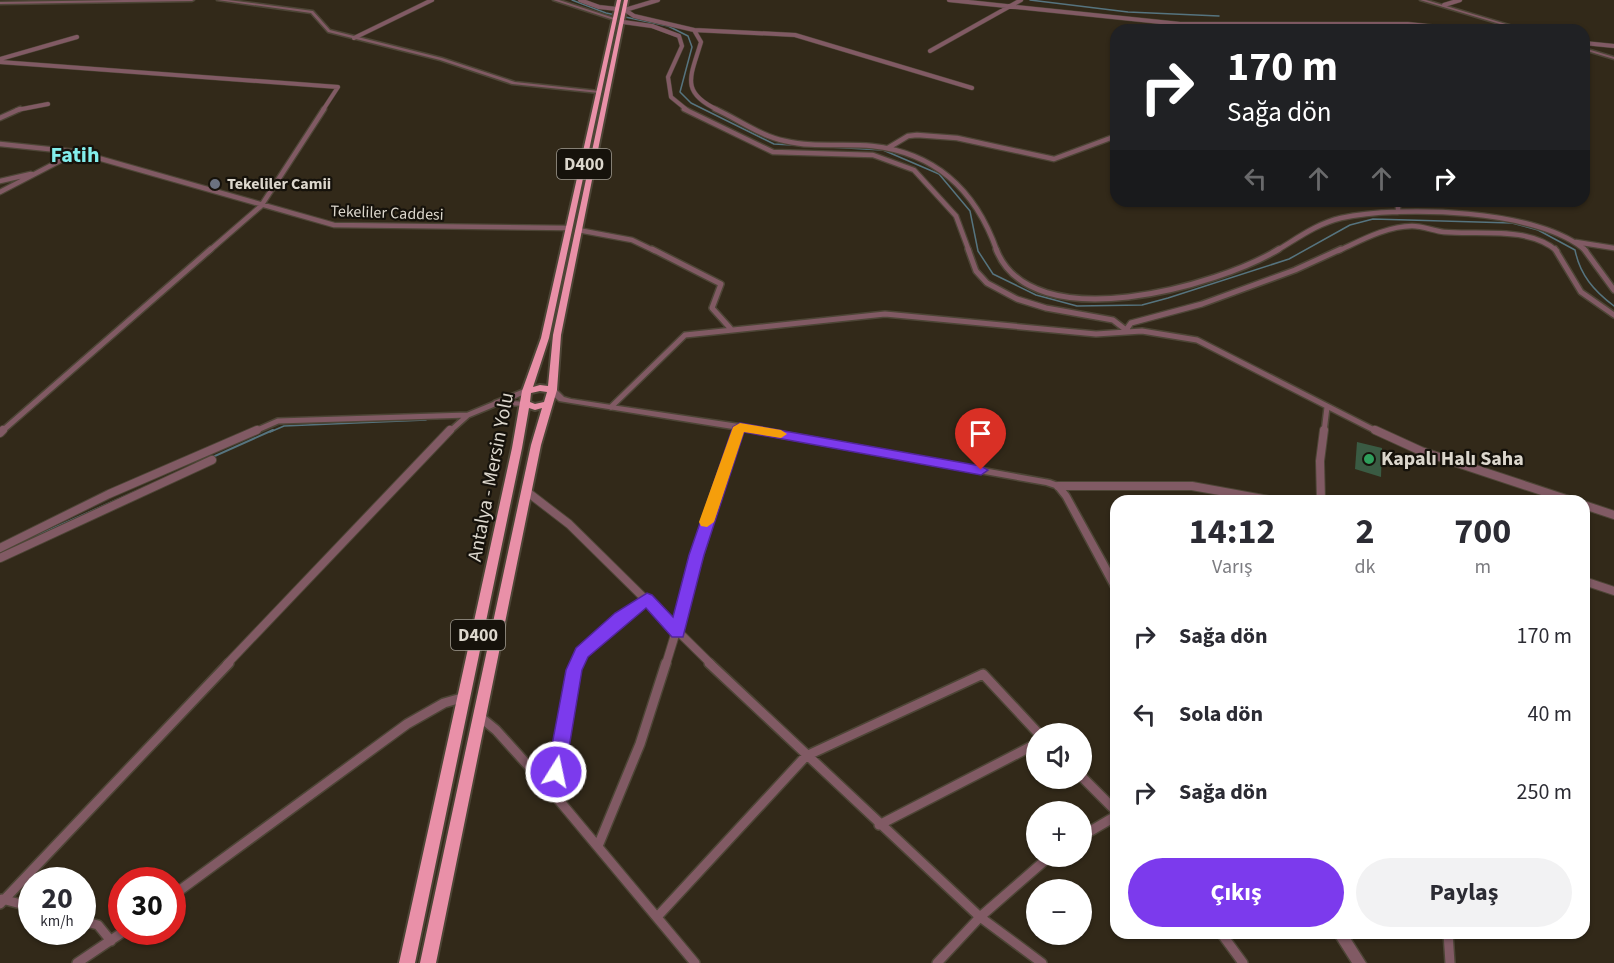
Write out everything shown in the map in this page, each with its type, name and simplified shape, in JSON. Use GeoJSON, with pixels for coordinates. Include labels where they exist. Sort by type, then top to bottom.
{"type":"FeatureCollection","features":[{"type":"Feature","properties":{"kind":"highway","name":"Antalya - Mersin Yolu"},"geometry":{"type":"LineString","coordinates":[[407,963],[465,696],[526,397],[545,338],[573,229],[620,15],[619,0]]}},
{"type":"Feature","properties":{"kind":"highway","name":"Antalya - Mersin Yolu"},"geometry":{"type":"LineString","coordinates":[[428,963],[526,491],[552,390],[557,335],[573,229],[599,92],[626,0]]}},
{"type":"Feature","properties":{"kind":"highway"},"geometry":{"type":"LineString","coordinates":[[548,404],[535,407],[526,397],[540,388],[552,390]]}},
{"type":"Feature","properties":{"kind":"street"},"geometry":{"type":"LineString","coordinates":[[0,3],[192,0]]}},
{"type":"Feature","properties":{"kind":"street"},"geometry":{"type":"LineString","coordinates":[[219,0],[312,12],[329,32],[441,59],[514,83],[599,92]]}},
{"type":"Feature","properties":{"kind":"street"},"geometry":{"type":"LineString","coordinates":[[354,38],[432,0]]}},
{"type":"Feature","properties":{"kind":"street"},"geometry":{"type":"LineString","coordinates":[[555,0],[694,30],[712,29],[795,35],[972,88]]}},
{"type":"Feature","properties":{"kind":"street"},"geometry":{"type":"LineString","coordinates":[[580,0],[679,36],[682,46],[668,77],[671,97],[684,108],[756,146],[773,152],[873,155],[914,170],[956,216],[976,271],[987,283],[1017,298],[1054,309],[1113,320],[1126,330]]}},
{"type":"Feature","properties":{"kind":"street"},"geometry":{"type":"LineString","coordinates":[[620,15],[658,0]]}},
{"type":"Feature","properties":{"kind":"street"},"geometry":{"type":"LineString","coordinates":[[949,0],[1170,24]]}},
{"type":"Feature","properties":{"kind":"street"},"geometry":{"type":"LineString","coordinates":[[930,51],[1021,0]]}},
{"type":"Feature","properties":{"kind":"street"},"geometry":{"type":"LineString","coordinates":[[1422,0],[1505,24]]}},
{"type":"Feature","properties":{"kind":"street"},"geometry":{"type":"LineString","coordinates":[[1444,5],[1460,0]]}},
{"type":"Feature","properties":{"kind":"street"},"geometry":{"type":"LineString","coordinates":[[694,30],[701,42],[689,81],[697,99],[784,141],[888,148],[944,171],[984,218],[998,255],[1013,275],[1027,283],[1084,298],[1129,299],[1166,290],[1265,257],[1318,225],[1360,215],[1398,212],[1515,220],[1547,229],[1574,242],[1596,259],[1614,290]]}},
{"type":"Feature","properties":{"kind":"street"},"geometry":{"type":"LineString","coordinates":[[0,60],[77,37]]}},
{"type":"Feature","properties":{"kind":"street"},"geometry":{"type":"LineString","coordinates":[[1590,44],[1614,46]]}},
{"type":"Feature","properties":{"kind":"street"},"geometry":{"type":"LineString","coordinates":[[1590,51],[1614,58]]}},
{"type":"Feature","properties":{"kind":"street"},"geometry":{"type":"LineString","coordinates":[[0,60],[337,86],[261,206],[0,433]]}},
{"type":"Feature","properties":{"kind":"street"},"geometry":{"type":"LineString","coordinates":[[0,118],[24,107],[48,104]]}},
{"type":"Feature","properties":{"kind":"street"},"geometry":{"type":"LineString","coordinates":[[888,148],[908,136],[917,135],[957,138],[1049,159],[1110,138]]}},
{"type":"Feature","properties":{"kind":"street","name":"Tekeliler Caddesi"},"geometry":{"type":"LineString","coordinates":[[0,144],[77,152],[261,206],[343,226],[573,229],[632,240],[717,280],[721,284],[712,308],[730,328]]}},
{"type":"Feature","properties":{"kind":"street"},"geometry":{"type":"LineString","coordinates":[[0,192],[77,152]]}},
{"type":"Feature","properties":{"kind":"street"},"geometry":{"type":"LineString","coordinates":[[0,181],[36,173]]}},
{"type":"Feature","properties":{"kind":"street"},"geometry":{"type":"LineString","coordinates":[[1398,207],[1398,212]]}},
{"type":"Feature","properties":{"kind":"street"},"geometry":{"type":"LineString","coordinates":[[1126,330],[1131,323],[1139,320],[1202,304],[1295,270],[1375,234],[1412,226],[1444,232],[1504,232],[1550,245],[1559,252],[1581,292],[1614,315]]}},
{"type":"Feature","properties":{"kind":"street"},"geometry":{"type":"LineString","coordinates":[[1574,242],[1614,248]]}},
{"type":"Feature","properties":{"kind":"street"},"geometry":{"type":"LineString","coordinates":[[611,407],[685,334],[885,314],[1096,334],[1126,330],[1197,340],[1421,451],[1554,495]]}},
{"type":"Feature","properties":{"kind":"street"},"geometry":{"type":"LineString","coordinates":[[552,390],[562,399],[571,401],[740,427],[1058,486],[1192,486],[1242,495]]}},
{"type":"Feature","properties":{"kind":"street"},"geometry":{"type":"LineString","coordinates":[[498,403],[526,397]]}},
{"type":"Feature","properties":{"kind":"street"},"geometry":{"type":"LineString","coordinates":[[1,901],[444,435],[468,415],[498,403],[526,397]]}},
{"type":"Feature","properties":{"kind":"street"},"geometry":{"type":"LineString","coordinates":[[548,404],[571,401]]}},
{"type":"Feature","properties":{"kind":"street"},"geometry":{"type":"LineString","coordinates":[[1321,495],[1320,461],[1327,406]]}},
{"type":"Feature","properties":{"kind":"street"},"geometry":{"type":"LineString","coordinates":[[0,548],[109,494],[278,421],[468,415]]}},
{"type":"Feature","properties":{"kind":"street"},"geometry":{"type":"LineString","coordinates":[[598,846],[614,812],[677,632],[694,563],[740,427]]}},
{"type":"Feature","properties":{"kind":"street"},"geometry":{"type":"LineString","coordinates":[[0,558],[212,460]]}},
{"type":"Feature","properties":{"kind":"street"},"geometry":{"type":"LineString","coordinates":[[1058,486],[1066,496],[1110,577]]}},
{"type":"Feature","properties":{"kind":"street"},"geometry":{"type":"LineString","coordinates":[[526,491],[569,524],[647,599],[677,632],[879,825],[980,917],[1042,963]]}},
{"type":"Feature","properties":{"kind":"street"},"geometry":{"type":"LineString","coordinates":[[1590,507],[1614,515]]}},
{"type":"Feature","properties":{"kind":"street"},"geometry":{"type":"LineString","coordinates":[[1590,583],[1614,591]]}},
{"type":"Feature","properties":{"kind":"street"},"geometry":{"type":"LineString","coordinates":[[552,792],[574,670],[582,653],[621,618],[647,599]]}},
{"type":"Feature","properties":{"kind":"street"},"geometry":{"type":"LineString","coordinates":[[657,916],[806,756],[983,674],[1029,723]]}},
{"type":"Feature","properties":{"kind":"street"},"geometry":{"type":"LineString","coordinates":[[186,886],[407,724],[444,703],[465,696]]}},
{"type":"Feature","properties":{"kind":"street"},"geometry":{"type":"LineString","coordinates":[[479,716],[496,730],[552,792],[695,963]]}},
{"type":"Feature","properties":{"kind":"street"},"geometry":{"type":"LineString","coordinates":[[879,825],[1026,749]]}},
{"type":"Feature","properties":{"kind":"street"},"geometry":{"type":"LineString","coordinates":[[1092,787],[1110,805]]}},
{"type":"Feature","properties":{"kind":"street"},"geometry":{"type":"LineString","coordinates":[[1092,830],[1110,820]]}},
{"type":"Feature","properties":{"kind":"street"},"geometry":{"type":"LineString","coordinates":[[937,963],[980,917],[1037,867]]}},
{"type":"Feature","properties":{"kind":"street"},"geometry":{"type":"LineString","coordinates":[[1,901],[18,904]]}},
{"type":"Feature","properties":{"kind":"street"},"geometry":{"type":"LineString","coordinates":[[96,924],[108,937]]}},
{"type":"Feature","properties":{"kind":"street"},"geometry":{"type":"LineString","coordinates":[[1225,939],[1243,963]]}},
{"type":"Feature","properties":{"kind":"street"},"geometry":{"type":"LineString","coordinates":[[1343,939],[1360,963]]}},
{"type":"Feature","properties":{"kind":"street"},"geometry":{"type":"LineString","coordinates":[[1448,939],[1450,963]]}},
{"type":"Feature","properties":{"kind":"street"},"geometry":{"type":"LineString","coordinates":[[77,963],[108,943]]}},
{"type":"Feature","properties":{"kind":"green space","name":"Kapalı Halı Saha"},"geometry":{"type":"Polygon","coordinates":[[[1357,442],[1382,448],[1381,477],[1355,469],[1357,442]]]}},
{"type":"Feature","properties":{"kind":"waterway"},"geometry":{"type":"LineString","coordinates":[[572,0],[606,13],[668,26],[688,36],[692,47],[680,92],[691,103],[774,144],[883,150],[939,174],[970,211],[978,251],[993,274],[1036,295],[1077,306],[1142,305],[1289,259],[1350,225],[1373,219],[1512,223],[1538,230],[1575,250],[1584,275],[1614,306]]}},
{"type":"Feature","properties":{"kind":"waterway"},"geometry":{"type":"LineString","coordinates":[[1030,0],[1128,12],[1219,16]]}},
{"type":"Feature","properties":{"kind":"waterway"},"geometry":{"type":"LineString","coordinates":[[270,432],[284,426],[426,420]]}},
{"type":"Feature","properties":{"kind":"waterway"},"geometry":{"type":"LineString","coordinates":[[0,552],[273,430]]}},
{"type":"Feature","properties":{"kind":"slow traffic"},"geometry":{"type":"LineString","coordinates":[[707,522],[740,427],[781,434]]}},
{"type":"Feature","properties":{"kind":"place","name":"Tekeliler Camii"},"geometry":{"type":"Point","coordinates":[215,184]}},
{"type":"Feature","properties":{"kind":"place","name":"Kapalı Halı Saha"},"geometry":{"type":"Point","coordinates":[1369,459]}},
{"type":"Feature","properties":{"kind":"district","name":"Fatih"},"geometry":{"type":"Point","coordinates":[75,155]}},
{"type":"Feature","properties":{"kind":"route"},"geometry":{"type":"LineString","coordinates":[[556,772],[574,670],[582,653],[621,618],[647,599],[677,632],[691,573],[740,427],[981,470]]}}]}
